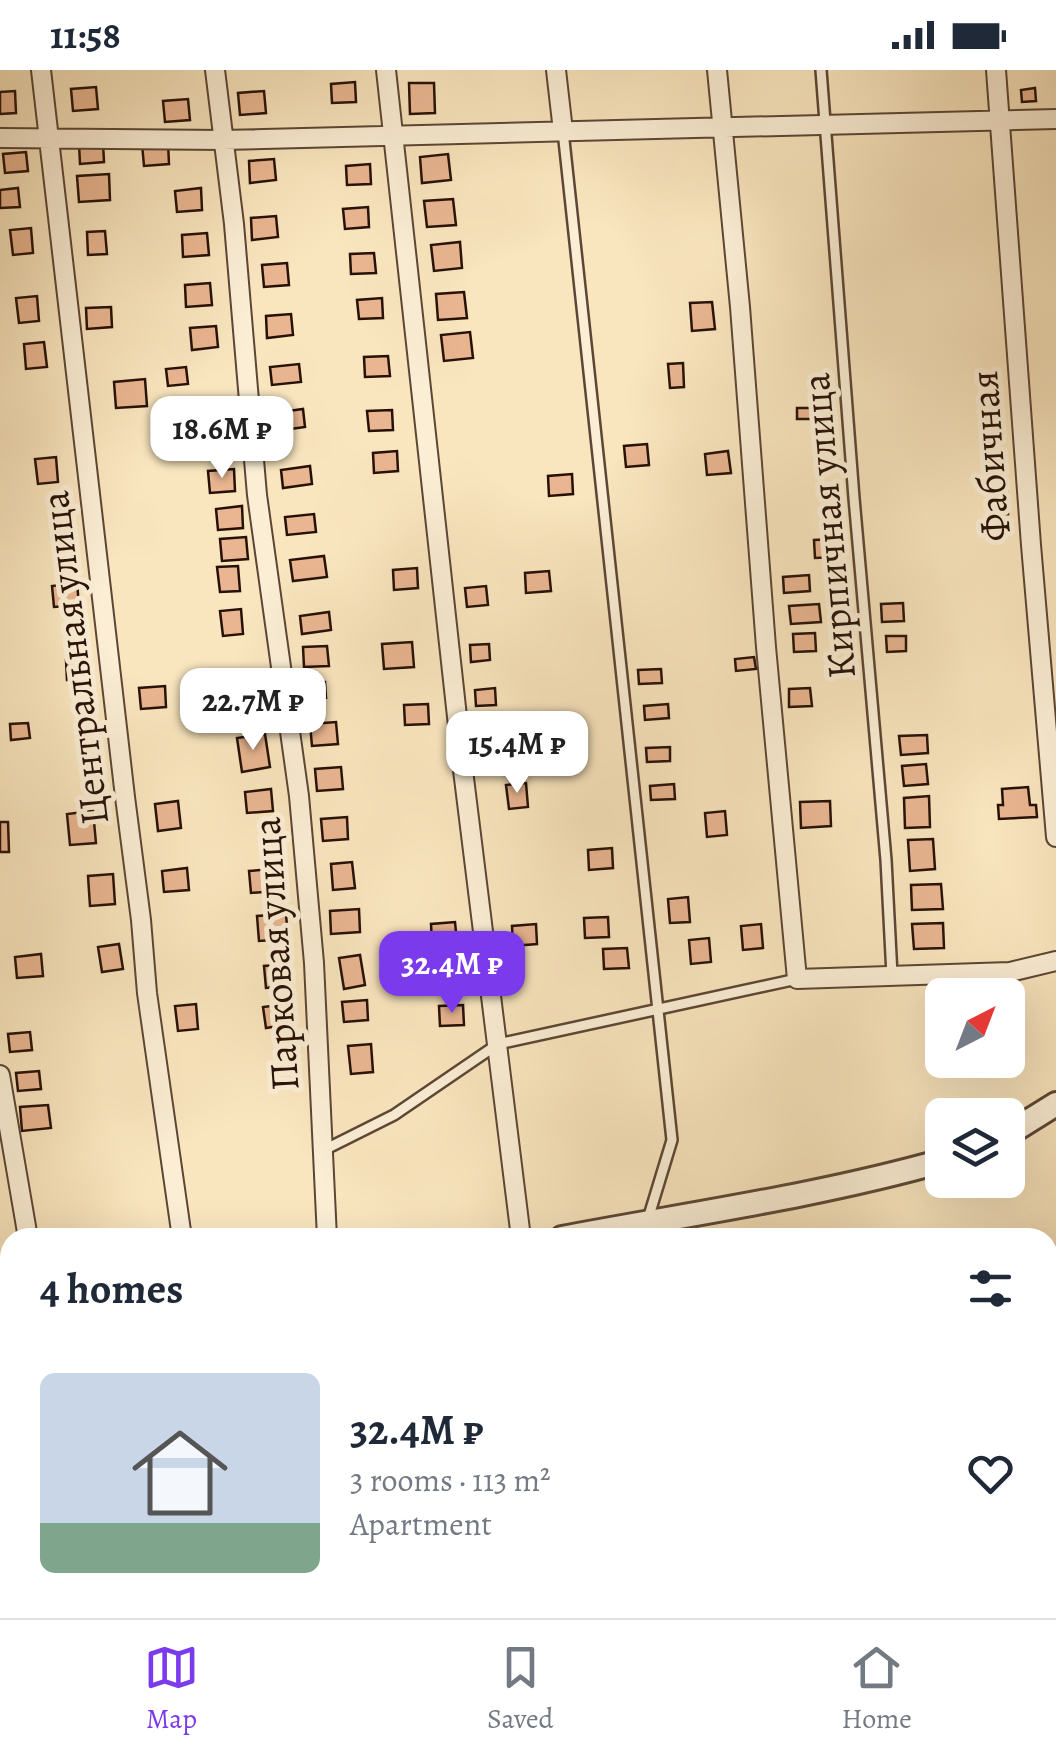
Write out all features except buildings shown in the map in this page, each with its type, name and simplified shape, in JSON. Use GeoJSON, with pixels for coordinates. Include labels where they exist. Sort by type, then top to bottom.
{"type":"FeatureCollection","features":[{"type":"Feature","properties":{"kind":"street","name":"Центральная улица"},"geometry":{"type":"LineString","coordinates":[[42,70],[142,920],[147,993],[181,1228]]}},
{"type":"Feature","properties":{"kind":"street","name":"Парковая улица"},"geometry":{"type":"LineString","coordinates":[[215,70],[234,224],[257,495],[298,796],[314,963],[327,1228]]}},
{"type":"Feature","properties":{"kind":"street"},"geometry":{"type":"LineString","coordinates":[[386,70],[462,762],[521,1228]]}},
{"type":"Feature","properties":{"kind":"street"},"geometry":{"type":"LineString","coordinates":[[556,70],[563,131]]}},
{"type":"Feature","properties":{"kind":"street"},"geometry":{"type":"LineString","coordinates":[[718,70],[797,979],[1010,972],[1056,961]]}},
{"type":"Feature","properties":{"kind":"street","name":"Фабичная"},"geometry":{"type":"LineString","coordinates":[[996,70],[1056,836]]}},
{"type":"Feature","properties":{"kind":"street"},"geometry":{"type":"LineString","coordinates":[[0,138],[224,140],[1056,119]]}},
{"type":"Feature","properties":{"kind":"street"},"geometry":{"type":"LineString","coordinates":[[0,1075],[4,1124],[26,1228]]}},
{"type":"Feature","properties":{"kind":"street"},"geometry":{"type":"LineString","coordinates":[[1025,1123],[1056,1104]]}},
{"type":"Feature","properties":{"kind":"street"},"geometry":{"type":"LineString","coordinates":[[614,1228],[852,1184],[925,1165]]}},
{"type":"Feature","properties":{"kind":"lane","name":"Кирпичная улица"},"geometry":{"type":"LineString","coordinates":[[821,70],[886,860],[892,978]]}},
{"type":"Feature","properties":{"kind":"lane"},"geometry":{"type":"LineString","coordinates":[[563,131],[672,1140],[646,1222]]}},
{"type":"Feature","properties":{"kind":"lane"},"geometry":{"type":"LineString","coordinates":[[324,1150],[394,1114],[498,1044],[797,979]]}}]}
